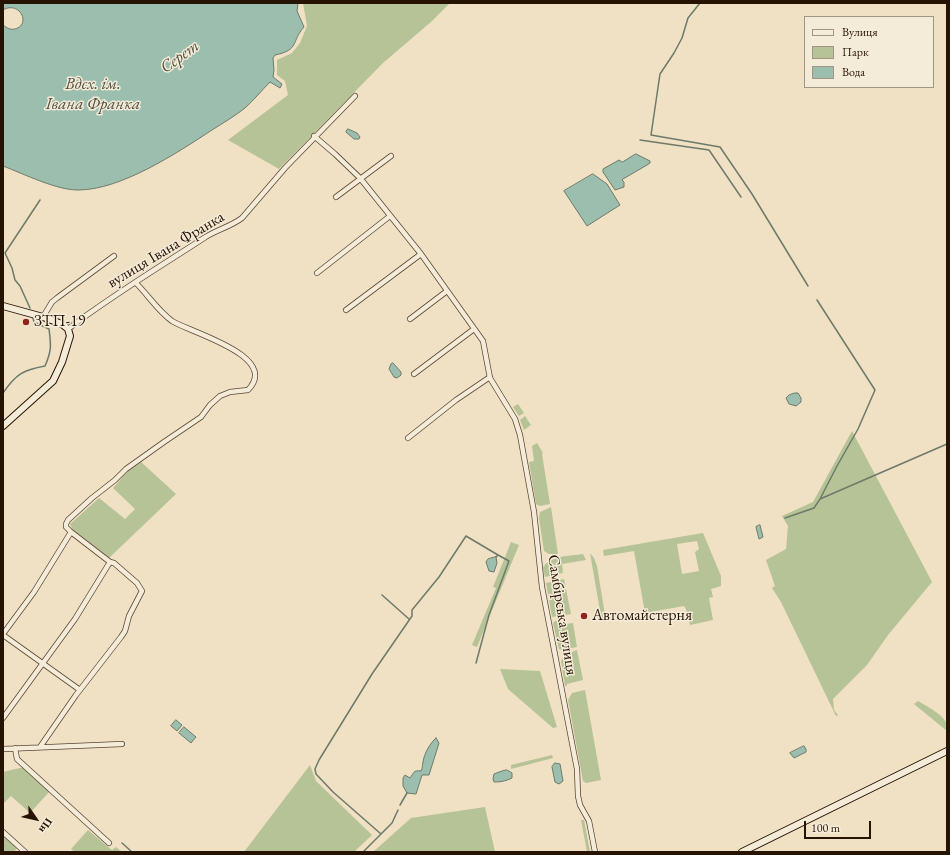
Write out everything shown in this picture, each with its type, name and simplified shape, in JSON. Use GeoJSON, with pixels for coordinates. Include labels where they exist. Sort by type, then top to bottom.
{"type":"FeatureCollection","features":[{"type":"Feature","properties":{"kind":"main road"},"geometry":{"type":"LineString","coordinates":[[3,306],[62,324],[68,329],[70,336],[56,377],[47,387],[3,426]]}},
{"type":"Feature","properties":{"kind":"main road"},"geometry":{"type":"LineString","coordinates":[[742,852],[947,751]]}},
{"type":"Feature","properties":{"kind":"street","name":"вулиця Івана Франка"},"geometry":{"type":"LineString","coordinates":[[68,329],[94,310],[206,237],[234,224],[242,218],[314,136],[355,96]]}},
{"type":"Feature","properties":{"kind":"street","name":"Самбірська вулиця"},"geometry":{"type":"LineString","coordinates":[[314,136],[360,178],[421,254],[483,341],[490,377],[515,419],[520,435],[534,512],[542,587],[577,769],[578,796],[580,805],[589,821],[595,852]]}},
{"type":"Feature","properties":{"kind":"street"},"geometry":{"type":"LineString","coordinates":[[336,197],[391,156]]}},
{"type":"Feature","properties":{"kind":"street"},"geometry":{"type":"LineString","coordinates":[[317,273],[390,216]]}},
{"type":"Feature","properties":{"kind":"street"},"geometry":{"type":"LineString","coordinates":[[346,310],[421,254]]}},
{"type":"Feature","properties":{"kind":"street"},"geometry":{"type":"LineString","coordinates":[[43,317],[52,302],[114,256]]}},
{"type":"Feature","properties":{"kind":"street"},"geometry":{"type":"LineString","coordinates":[[40,747],[80,690],[122,637],[129,616],[142,591],[137,583],[114,563],[110,562],[71,532],[66,527],[68,520],[126,469],[164,442],[202,418],[210,405],[220,396],[230,392],[248,390],[256,378],[254,369],[244,358],[224,343],[170,320],[136,283]]}},
{"type":"Feature","properties":{"kind":"street"},"geometry":{"type":"LineString","coordinates":[[410,319],[447,292]]}},
{"type":"Feature","properties":{"kind":"street"},"geometry":{"type":"LineString","coordinates":[[414,374],[474,329]]}},
{"type":"Feature","properties":{"kind":"street"},"geometry":{"type":"LineString","coordinates":[[408,438],[456,400],[490,377]]}},
{"type":"Feature","properties":{"kind":"street"},"geometry":{"type":"LineString","coordinates":[[71,532],[3,635],[80,690]]}},
{"type":"Feature","properties":{"kind":"street"},"geometry":{"type":"LineString","coordinates":[[3,718],[75,619],[110,562]]}},
{"type":"Feature","properties":{"kind":"street"},"geometry":{"type":"LineString","coordinates":[[3,750],[15,748],[56,748],[122,744]]}},
{"type":"Feature","properties":{"kind":"street"},"geometry":{"type":"LineString","coordinates":[[15,748],[17,758],[109,843]]}},
{"type":"Feature","properties":{"kind":"street"},"geometry":{"type":"LineString","coordinates":[[3,832],[25,852]]}},
{"type":"Feature","properties":{"kind":"green space"},"geometry":{"type":"Polygon","coordinates":[[[303,3],[450,3],[432,21],[383,63],[279,169],[228,140],[288,95],[285,81],[277,75],[277,60],[292,53],[300,43],[307,26],[303,3]]]}},
{"type":"Feature","properties":{"kind":"green space"},"geometry":{"type":"Polygon","coordinates":[[[518,404],[524,413],[519,416],[513,407],[518,404]]]}},
{"type":"Feature","properties":{"kind":"green space"},"geometry":{"type":"Polygon","coordinates":[[[525,416],[531,425],[524,430],[520,420],[525,416]]]}},
{"type":"Feature","properties":{"kind":"green space"},"geometry":{"type":"Polygon","coordinates":[[[852,431],[932,582],[888,635],[867,665],[833,699],[834,710],[838,715],[836,716],[781,602],[772,588],[775,586],[766,560],[786,549],[788,526],[782,516],[813,502],[852,431]]]}},
{"type":"Feature","properties":{"kind":"green space"},"geometry":{"type":"Polygon","coordinates":[[[537,443],[543,453],[550,504],[540,506],[536,504],[529,462],[534,461],[532,446],[537,443]]]}},
{"type":"Feature","properties":{"kind":"green space"},"geometry":{"type":"Polygon","coordinates":[[[141,462],[176,494],[109,558],[72,529],[70,524],[99,498],[125,519],[135,509],[113,488],[128,471],[141,462]]]}},
{"type":"Feature","properties":{"kind":"green space"},"geometry":{"type":"Polygon","coordinates":[[[551,507],[558,554],[549,554],[544,551],[539,518],[540,512],[551,507]]]}},
{"type":"Feature","properties":{"kind":"green space"},"geometry":{"type":"Polygon","coordinates":[[[703,533],[721,576],[721,586],[711,589],[713,597],[709,598],[713,620],[690,625],[684,606],[645,613],[634,551],[604,556],[603,550],[703,533]],[[697,541],[677,544],[682,574],[699,571],[695,552],[699,549],[697,541]]]}},
{"type":"Feature","properties":{"kind":"green space"},"geometry":{"type":"Polygon","coordinates":[[[511,542],[519,545],[477,647],[472,645],[496,588],[493,587],[511,542]]]}},
{"type":"Feature","properties":{"kind":"green space"},"geometry":{"type":"Polygon","coordinates":[[[590,553],[597,566],[606,621],[602,622],[590,553]]]}},
{"type":"Feature","properties":{"kind":"green space"},"geometry":{"type":"Polygon","coordinates":[[[583,554],[586,560],[562,564],[563,573],[545,577],[543,568],[550,561],[555,558],[583,554]]]}},
{"type":"Feature","properties":{"kind":"green space"},"geometry":{"type":"Polygon","coordinates":[[[564,579],[571,614],[552,617],[546,583],[564,579]]]}},
{"type":"Feature","properties":{"kind":"green space"},"geometry":{"type":"Polygon","coordinates":[[[558,621],[559,625],[573,623],[577,647],[562,650],[559,649],[553,623],[558,621]]]}},
{"type":"Feature","properties":{"kind":"green space"},"geometry":{"type":"Polygon","coordinates":[[[577,650],[583,680],[567,684],[567,686],[565,686],[561,661],[566,654],[577,650]]]}},
{"type":"Feature","properties":{"kind":"green space"},"geometry":{"type":"Polygon","coordinates":[[[500,669],[540,671],[557,727],[553,728],[508,689],[500,669]]]}},
{"type":"Feature","properties":{"kind":"green space"},"geometry":{"type":"Polygon","coordinates":[[[585,690],[601,780],[586,783],[583,781],[568,700],[572,693],[585,690]]]}},
{"type":"Feature","properties":{"kind":"green space"},"geometry":{"type":"Polygon","coordinates":[[[918,701],[935,711],[946,721],[947,731],[914,704],[918,701]]]}},
{"type":"Feature","properties":{"kind":"green space"},"geometry":{"type":"Polygon","coordinates":[[[552,755],[553,758],[511,769],[511,765],[552,755]]]}},
{"type":"Feature","properties":{"kind":"green space"},"geometry":{"type":"Polygon","coordinates":[[[310,765],[316,781],[372,835],[354,852],[244,852],[310,765]]]}},
{"type":"Feature","properties":{"kind":"green space"},"geometry":{"type":"Polygon","coordinates":[[[24,767],[50,791],[30,813],[11,796],[3,804],[3,772],[24,767]]]}},
{"type":"Feature","properties":{"kind":"green space"},"geometry":{"type":"Polygon","coordinates":[[[485,807],[495,852],[373,852],[411,818],[485,807]]]}},
{"type":"Feature","properties":{"kind":"green space"},"geometry":{"type":"Polygon","coordinates":[[[581,820],[584,820],[590,852],[587,852],[581,820]]]}},
{"type":"Feature","properties":{"kind":"green space"},"geometry":{"type":"Polygon","coordinates":[[[88,830],[112,850],[116,847],[122,852],[75,852],[71,849],[88,830]]]}},
{"type":"Feature","properties":{"kind":"green space"},"geometry":{"type":"Polygon","coordinates":[[[3,835],[17,848],[14,852],[3,852],[3,835]]]}},
{"type":"Feature","properties":{"kind":"water","name":"Вдсх. ім. Івана Франка"},"geometry":{"type":"Polygon","coordinates":[[[3,3],[298,3],[297,11],[304,27],[292,48],[275,55],[273,58],[273,77],[282,84],[280,88],[270,82],[245,108],[237,114],[148,169],[112,184],[78,190],[50,185],[3,166],[3,25],[15,29],[23,23],[23,18],[18,10],[14,8],[3,10],[3,3]]]}},
{"type":"Feature","properties":{"kind":"water"},"geometry":{"type":"Polygon","coordinates":[[[348,129],[357,133],[360,137],[359,139],[354,139],[346,132],[348,129]]]}},
{"type":"Feature","properties":{"kind":"water"},"geometry":{"type":"Polygon","coordinates":[[[636,154],[650,161],[650,163],[623,179],[624,187],[615,190],[603,172],[603,169],[619,160],[622,162],[636,154]]]}},
{"type":"Feature","properties":{"kind":"water"},"geometry":{"type":"Polygon","coordinates":[[[593,174],[607,184],[620,205],[587,226],[564,191],[593,174]]]}},
{"type":"Feature","properties":{"kind":"water"},"geometry":{"type":"Polygon","coordinates":[[[393,363],[401,372],[401,375],[397,378],[394,377],[389,369],[393,363]]]}},
{"type":"Feature","properties":{"kind":"water"},"geometry":{"type":"Polygon","coordinates":[[[798,393],[801,398],[801,402],[796,406],[789,404],[786,398],[798,393]]]}},
{"type":"Feature","properties":{"kind":"water"},"geometry":{"type":"Polygon","coordinates":[[[760,525],[763,537],[759,539],[756,527],[760,525]]]}},
{"type":"Feature","properties":{"kind":"water"},"geometry":{"type":"Polygon","coordinates":[[[496,557],[497,563],[494,572],[489,571],[486,562],[488,559],[496,557]]]}},
{"type":"Feature","properties":{"kind":"water"},"geometry":{"type":"Polygon","coordinates":[[[176,720],[182,725],[177,731],[171,726],[176,720]]]}},
{"type":"Feature","properties":{"kind":"water"},"geometry":{"type":"Polygon","coordinates":[[[184,727],[196,737],[191,743],[179,733],[184,727]]]}},
{"type":"Feature","properties":{"kind":"water"},"geometry":{"type":"Polygon","coordinates":[[[436,738],[439,743],[429,775],[422,775],[416,794],[407,793],[403,786],[403,778],[405,775],[410,778],[415,771],[421,771],[426,752],[436,738]]]}},
{"type":"Feature","properties":{"kind":"water"},"geometry":{"type":"Polygon","coordinates":[[[804,746],[806,752],[794,758],[790,753],[804,746]]]}},
{"type":"Feature","properties":{"kind":"water"},"geometry":{"type":"Polygon","coordinates":[[[555,763],[560,764],[563,781],[559,784],[555,782],[552,767],[555,763]]]}},
{"type":"Feature","properties":{"kind":"water"},"geometry":{"type":"Polygon","coordinates":[[[507,770],[512,773],[512,778],[494,782],[494,774],[507,770]]]}},
{"type":"Feature","properties":{"kind":"waterway"},"geometry":{"type":"LineString","coordinates":[[700,3],[688,18],[682,38],[660,74],[651,135],[720,147],[752,194],[808,286]]}},
{"type":"Feature","properties":{"kind":"waterway"},"geometry":{"type":"LineString","coordinates":[[640,140],[709,150],[741,197]]}},
{"type":"Feature","properties":{"kind":"waterway","name":"Серет"},"geometry":{"type":"LineString","coordinates":[[30,308],[20,286],[15,280],[12,268],[5,253],[40,200]]}},
{"type":"Feature","properties":{"kind":"waterway"},"geometry":{"type":"LineString","coordinates":[[817,300],[875,390],[858,429],[820,499]]}},
{"type":"Feature","properties":{"kind":"waterway","name":"Серет"},"geometry":{"type":"LineString","coordinates":[[3,393],[12,381],[25,371],[45,366],[50,348],[49,329],[34,322],[33,318]]}},
{"type":"Feature","properties":{"kind":"waterway"},"geometry":{"type":"LineString","coordinates":[[785,518],[814,508],[820,499],[947,444]]}},
{"type":"Feature","properties":{"kind":"waterway"},"geometry":{"type":"LineString","coordinates":[[363,852],[381,834],[333,792],[316,774],[315,769],[319,760],[372,674],[412,616],[412,610],[439,577],[466,536],[498,555],[496,557]]}},
{"type":"Feature","properties":{"kind":"waterway"},"geometry":{"type":"LineString","coordinates":[[476,663],[489,615],[509,561],[498,555]]}},
{"type":"Feature","properties":{"kind":"waterway"},"geometry":{"type":"LineString","coordinates":[[382,595],[409,619]]}},
{"type":"Feature","properties":{"kind":"waterway"},"geometry":{"type":"LineString","coordinates":[[400,805],[407,793]]}},
{"type":"Feature","properties":{"kind":"waterway"},"geometry":{"type":"LineString","coordinates":[[381,834],[392,823],[398,810]]}},
{"type":"Feature","properties":{"kind":"waterway"},"geometry":{"type":"LineString","coordinates":[[122,843],[132,852]]}},
{"type":"Feature","properties":{"kind":"place","name":"ЗТП-19"},"geometry":{"type":"Point","coordinates":[26,322]}},
{"type":"Feature","properties":{"kind":"place","name":"Автомайстерня"},"geometry":{"type":"Point","coordinates":[584,616]}}]}
